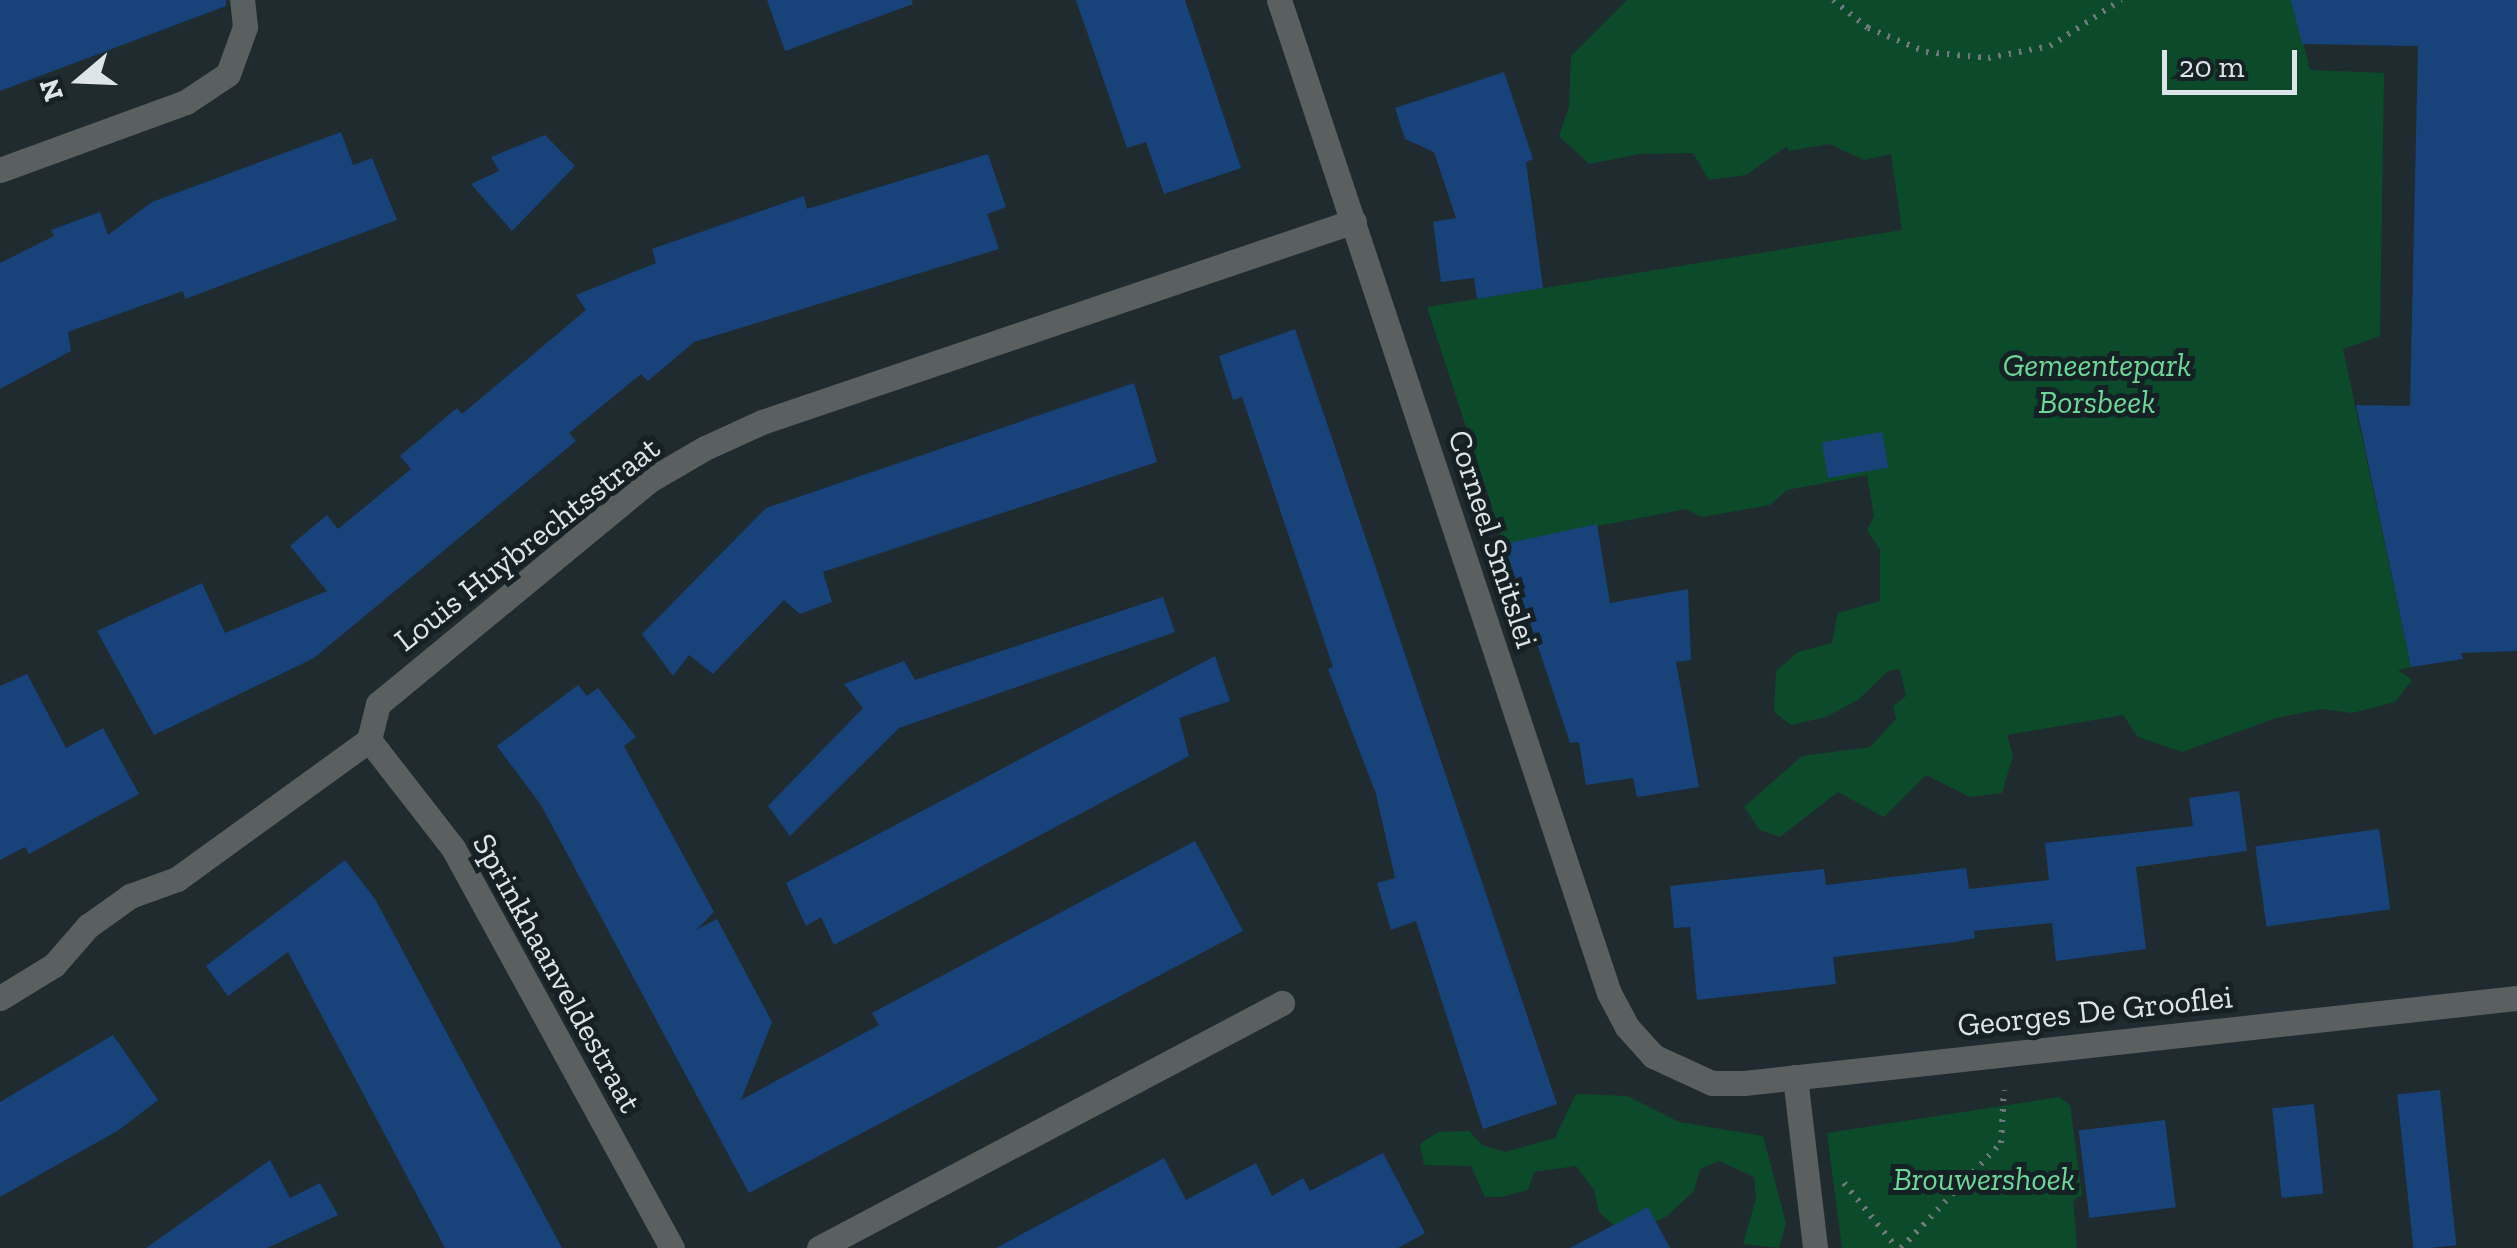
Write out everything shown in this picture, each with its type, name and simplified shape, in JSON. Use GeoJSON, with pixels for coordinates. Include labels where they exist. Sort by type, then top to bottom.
{"type":"FeatureCollection","features":[{"type":"Feature","properties":{"kind":"street"},"geometry":{"type":"LineString","coordinates":[[0,170],[186,102],[228,74],[246,26],[242,0]]}},
{"type":"Feature","properties":{"kind":"street","name":"Corneel Smitslei"},"geometry":{"type":"LineString","coordinates":[[1278,0],[1609,992],[1627,1027],[1653,1056],[1682,1074]]}},
{"type":"Feature","properties":{"kind":"street","name":"Louis Huybrechtsstraat"},"geometry":{"type":"LineString","coordinates":[[370,740],[378,704],[650,480],[705,448],[762,422],[1354,221]]}},
{"type":"Feature","properties":{"kind":"street"},"geometry":{"type":"LineString","coordinates":[[0,998],[54,965],[88,926],[130,896],[178,880],[370,740]]}},
{"type":"Feature","properties":{"kind":"street","name":"Sprinkhaanveldestraat"},"geometry":{"type":"LineString","coordinates":[[370,740],[453,848],[672,1248]]}},
{"type":"Feature","properties":{"kind":"street","name":"Georges De Grooflei"},"geometry":{"type":"LineString","coordinates":[[1682,1074],[1712,1083],[1795,1077],[2517,998]]}},
{"type":"Feature","properties":{"kind":"street"},"geometry":{"type":"LineString","coordinates":[[820,1248],[1282,1003]]}},
{"type":"Feature","properties":{"kind":"street"},"geometry":{"type":"LineString","coordinates":[[1795,1077],[1815,1248]]}},
{"type":"Feature","properties":{"kind":"path"},"geometry":{"type":"LineString","coordinates":[[1833,0],[1868,28],[1926,52],[1988,58],[2050,46],[2106,16],[2122,0]]}},
{"type":"Feature","properties":{"kind":"path"},"geometry":{"type":"LineString","coordinates":[[1855,1198],[1893,1247],[2001,1143],[1998,1120]]}},
{"type":"Feature","properties":{"kind":"green space","name":"Gemeentepark Borsbeek"},"geometry":{"type":"Polygon","coordinates":[[[1627,0],[2292,0],[2310,70],[2384,73],[2380,336],[2343,349],[2411,667],[2398,670],[2412,680],[2395,702],[2352,713],[2322,709],[2276,718],[2182,752],[2138,737],[2123,715],[2007,735],[2013,755],[2002,793],[1970,797],[1926,775],[1884,817],[1838,792],[1780,837],[1760,830],[1744,807],[1802,756],[1870,747],[1896,719],[1893,706],[1906,696],[1900,669],[1888,671],[1858,700],[1826,717],[1791,725],[1774,712],[1776,671],[1798,652],[1832,643],[1838,613],[1880,601],[1880,550],[1867,530],[1874,516],[1867,475],[1787,490],[1770,505],[1702,517],[1686,509],[1504,544],[1427,307],[1902,230],[1891,154],[1864,160],[1829,144],[1789,151],[1787,146],[1746,175],[1709,180],[1693,153],[1640,154],[1589,164],[1559,136],[1569,107],[1571,56],[1627,0]]]}},
{"type":"Feature","properties":{"kind":"green space"},"geometry":{"type":"Polygon","coordinates":[[[1576,1094],[1627,1096],[1679,1122],[1763,1136],[1786,1223],[1779,1248],[1743,1244],[1756,1199],[1754,1177],[1719,1161],[1700,1169],[1694,1191],[1666,1217],[1624,1234],[1599,1212],[1594,1190],[1576,1166],[1534,1172],[1528,1190],[1485,1197],[1471,1166],[1424,1165],[1420,1144],[1438,1132],[1469,1131],[1482,1145],[1505,1152],[1555,1138],[1576,1094]]]}},
{"type":"Feature","properties":{"kind":"green space","name":"Brouwershoek"},"geometry":{"type":"Polygon","coordinates":[[[2059,1097],[2070,1105],[2082,1195],[2073,1200],[2077,1248],[1842,1248],[1827,1133],[2059,1097]]]}},
{"type":"Feature","properties":{"kind":"building"},"geometry":{"type":"Polygon","coordinates":[[[0,0],[226,0],[226,6],[0,91],[0,0]]]}},
{"type":"Feature","properties":{"kind":"building"},"geometry":{"type":"Polygon","coordinates":[[[767,0],[912,0],[913,4],[785,51],[767,0]]]}},
{"type":"Feature","properties":{"kind":"building"},"geometry":{"type":"Polygon","coordinates":[[[1076,0],[1185,0],[1241,168],[1164,194],[1146,142],[1127,148],[1076,0]]]}},
{"type":"Feature","properties":{"kind":"building"},"geometry":{"type":"Polygon","coordinates":[[[2291,0],[2517,0],[2517,651],[2461,653],[2463,659],[2411,667],[2356,405],[2410,406],[2418,46],[2302,44],[2291,0]]]}},
{"type":"Feature","properties":{"kind":"building"},"geometry":{"type":"Polygon","coordinates":[[[1504,72],[1533,159],[1526,162],[1543,288],[1477,299],[1474,278],[1441,282],[1433,222],[1456,218],[1434,152],[1405,139],[1395,108],[1504,72]]]}},
{"type":"Feature","properties":{"kind":"building"},"geometry":{"type":"Polygon","coordinates":[[[341,132],[353,165],[372,158],[397,220],[185,299],[183,291],[68,332],[71,351],[0,389],[0,263],[54,236],[51,230],[100,212],[108,235],[152,202],[341,132]]]}},
{"type":"Feature","properties":{"kind":"building"},"geometry":{"type":"Polygon","coordinates":[[[545,135],[575,166],[512,231],[471,184],[499,171],[491,157],[545,135]]]}},
{"type":"Feature","properties":{"kind":"building"},"geometry":{"type":"Polygon","coordinates":[[[988,154],[1006,207],[987,214],[999,249],[694,342],[648,381],[641,374],[569,433],[576,441],[314,658],[154,735],[97,631],[202,583],[225,633],[327,591],[290,546],[327,515],[338,529],[411,469],[400,456],[457,408],[462,414],[586,310],[576,295],[656,263],[652,249],[804,196],[807,209],[988,154]]]}},
{"type":"Feature","properties":{"kind":"building"},"geometry":{"type":"Polygon","coordinates":[[[1295,329],[1557,1104],[1483,1129],[1416,921],[1391,930],[1377,883],[1395,878],[1376,794],[1328,669],[1333,667],[1242,397],[1233,400],[1219,356],[1295,329]]]}},
{"type":"Feature","properties":{"kind":"building"},"geometry":{"type":"Polygon","coordinates":[[[1134,383],[1157,462],[823,572],[832,602],[800,614],[784,600],[713,674],[689,655],[673,676],[642,634],[766,508],[1134,383]]]}},
{"type":"Feature","properties":{"kind":"building"},"geometry":{"type":"Polygon","coordinates":[[[1882,432],[1888,467],[1828,478],[1822,443],[1882,432]]]}},
{"type":"Feature","properties":{"kind":"building"},"geometry":{"type":"Polygon","coordinates":[[[1597,524],[1610,603],[1688,589],[1691,660],[1676,662],[1699,787],[1637,797],[1633,778],[1586,785],[1579,742],[1570,743],[1504,544],[1597,524]]]}},
{"type":"Feature","properties":{"kind":"building"},"geometry":{"type":"Polygon","coordinates":[[[1163,597],[1175,632],[899,728],[790,836],[768,806],[863,708],[844,684],[904,661],[915,680],[1163,597]]]}},
{"type":"Feature","properties":{"kind":"building"},"geometry":{"type":"Polygon","coordinates":[[[1215,656],[1230,701],[1179,718],[1189,756],[834,945],[821,917],[806,926],[786,883],[1215,656]]]}},
{"type":"Feature","properties":{"kind":"building"},"geometry":{"type":"Polygon","coordinates":[[[27,674],[66,748],[103,728],[139,794],[29,854],[25,847],[0,860],[0,686],[27,674]]]}},
{"type":"Feature","properties":{"kind":"building"},"geometry":{"type":"Polygon","coordinates":[[[578,685],[587,696],[598,688],[636,737],[624,746],[714,912],[696,930],[717,919],[772,1022],[741,1100],[879,1025],[872,1013],[1195,841],[1243,931],[749,1193],[541,805],[497,746],[578,685]]]}},
{"type":"Feature","properties":{"kind":"building"},"geometry":{"type":"Polygon","coordinates":[[[2239,791],[2247,851],[2136,867],[2146,949],[2056,961],[2052,923],[1974,931],[1975,938],[1955,942],[1833,957],[1836,984],[1697,1000],[1690,927],[1674,928],[1670,886],[1824,869],[1826,885],[1966,868],[1969,889],[2049,880],[2045,843],[2193,826],[2189,798],[2239,791]]]}},
{"type":"Feature","properties":{"kind":"building"},"geometry":{"type":"Polygon","coordinates":[[[2379,829],[2390,909],[2266,927],[2255,846],[2379,829]]]}},
{"type":"Feature","properties":{"kind":"building"},"geometry":{"type":"Polygon","coordinates":[[[345,860],[375,899],[562,1248],[445,1248],[288,952],[228,996],[206,966],[345,860]]]}},
{"type":"Feature","properties":{"kind":"building"},"geometry":{"type":"Polygon","coordinates":[[[113,1035],[158,1100],[119,1130],[0,1197],[0,1102],[113,1035]]]}},
{"type":"Feature","properties":{"kind":"building"},"geometry":{"type":"Polygon","coordinates":[[[2440,1090],[2456,1245],[2413,1248],[2397,1094],[2440,1090]]]}},
{"type":"Feature","properties":{"kind":"building"},"geometry":{"type":"Polygon","coordinates":[[[2314,1104],[2323,1194],[2282,1198],[2272,1108],[2314,1104]]]}},
{"type":"Feature","properties":{"kind":"building"},"geometry":{"type":"Polygon","coordinates":[[[2165,1120],[2176,1207],[2089,1218],[2079,1131],[2165,1120]]]}},
{"type":"Feature","properties":{"kind":"building"},"geometry":{"type":"Polygon","coordinates":[[[1383,1153],[1425,1233],[1398,1248],[996,1248],[1164,1158],[1186,1200],[1256,1163],[1272,1196],[1303,1178],[1310,1191],[1383,1153]]]}},
{"type":"Feature","properties":{"kind":"building"},"geometry":{"type":"Polygon","coordinates":[[[270,1160],[290,1198],[320,1183],[338,1215],[267,1248],[146,1248],[270,1160]]]}},
{"type":"Feature","properties":{"kind":"building"},"geometry":{"type":"Polygon","coordinates":[[[1648,1207],[1670,1248],[1570,1248],[1648,1207]]]}}]}
